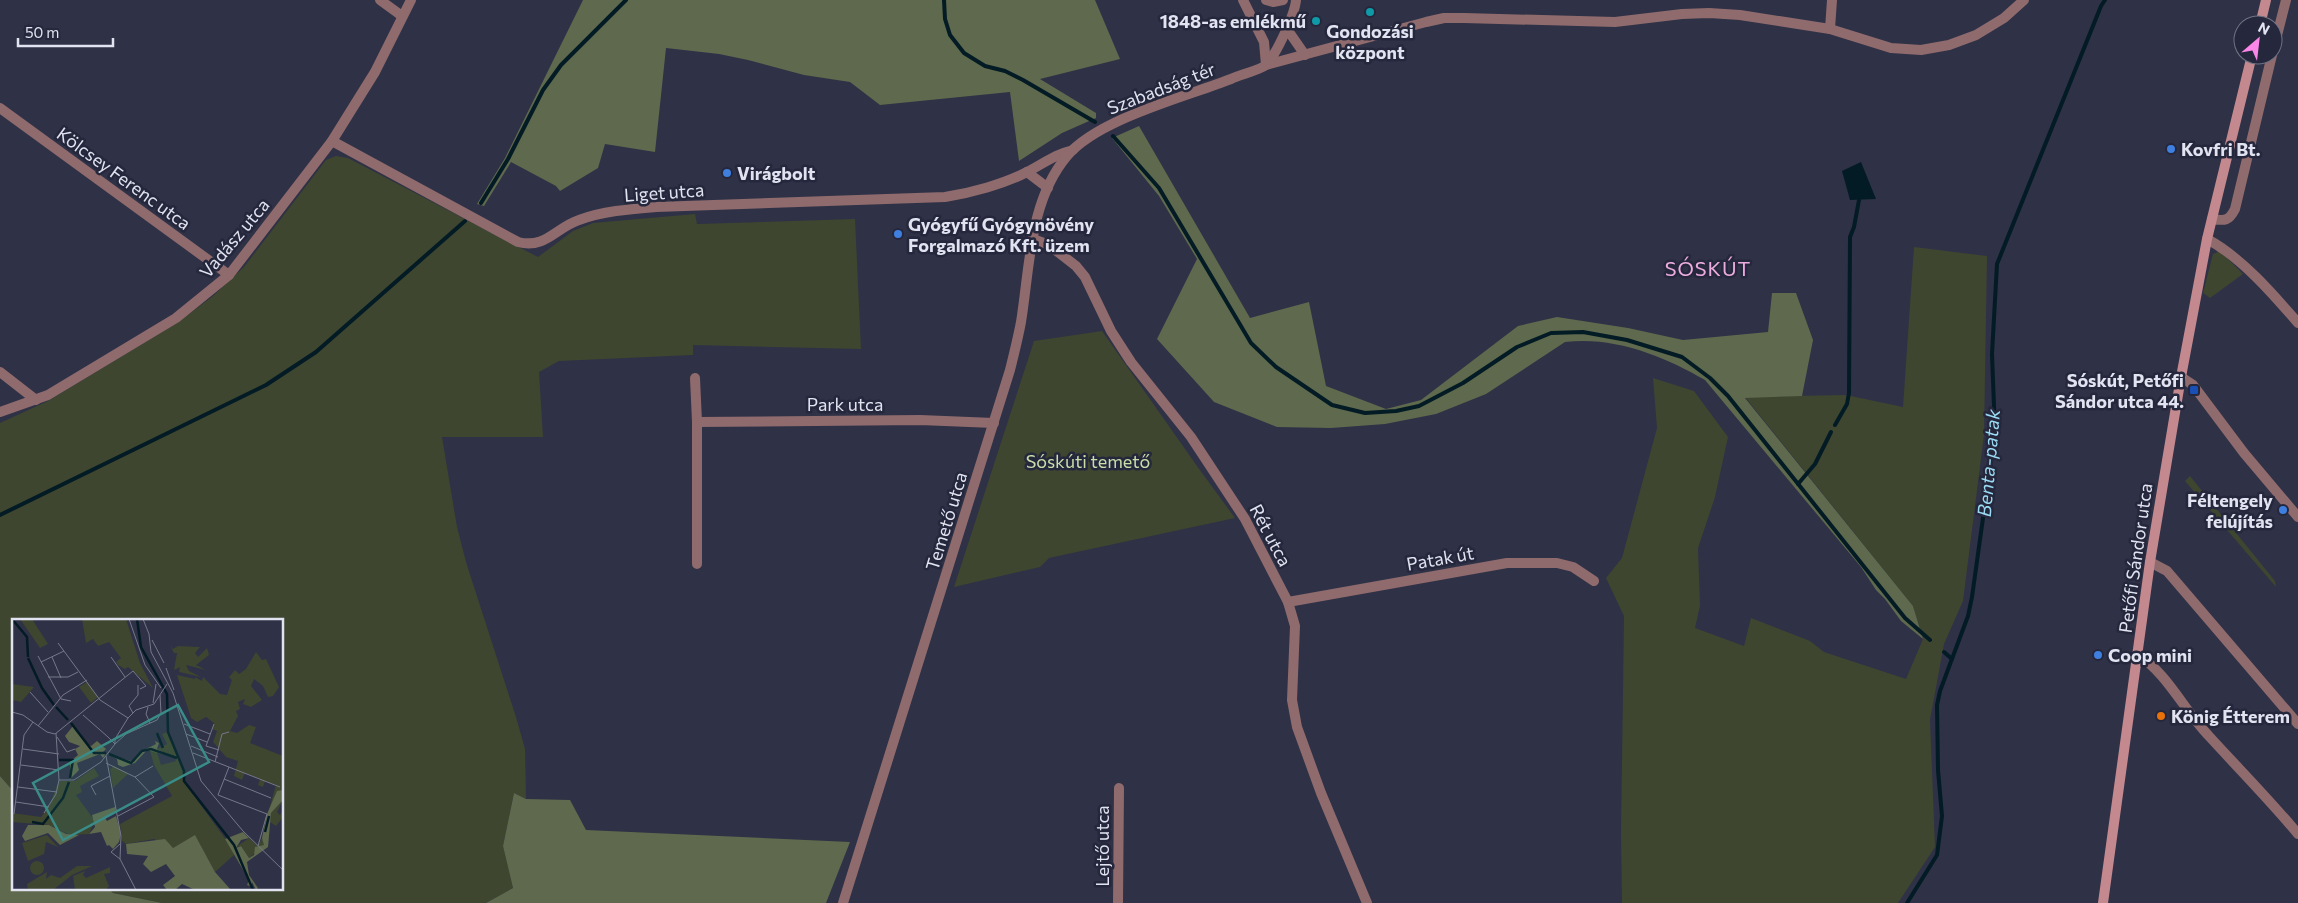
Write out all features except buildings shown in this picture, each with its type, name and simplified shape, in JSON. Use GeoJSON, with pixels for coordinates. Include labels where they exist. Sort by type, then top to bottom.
{"type":"FeatureCollection","features":[{"type":"Feature","properties":{"kind":"main road"},"geometry":{"type":"LineString","coordinates":[[2262,15],[2266,0]]}},
{"type":"Feature","properties":{"kind":"main road","name":"Petőfi Sándor utca"},"geometry":{"type":"LineString","coordinates":[[2104,903],[2150,562],[2181,377],[2207,239],[2250,65]]}},
{"type":"Feature","properties":{"kind":"street"},"geometry":{"type":"LineString","coordinates":[[380,0],[402,16]]}},
{"type":"Feature","properties":{"kind":"street","name":"Vadász utca"},"geometry":{"type":"LineString","coordinates":[[0,412],[48,395],[176,318],[229,274],[332,141],[375,72],[411,0]]}},
{"type":"Feature","properties":{"kind":"street"},"geometry":{"type":"LineString","coordinates":[[1242,0],[1264,42],[1266,65]]}},
{"type":"Feature","properties":{"kind":"street"},"geometry":{"type":"LineString","coordinates":[[1266,0],[1273,2],[1284,0]]}},
{"type":"Feature","properties":{"kind":"street"},"geometry":{"type":"LineString","coordinates":[[1266,65],[1287,29],[1296,0]]}},
{"type":"Feature","properties":{"kind":"street"},"geometry":{"type":"LineString","coordinates":[[1830,29],[1832,0]]}},
{"type":"Feature","properties":{"kind":"street","name":"Szabadság tér"},"geometry":{"type":"LineString","coordinates":[[1073,150],[1108,126],[1266,65],[1444,18],[1615,22],[1682,14],[1740,15],[1830,29],[1891,48],[1921,50],[1936,49],[1976,35],[1992,26],[2024,0]]}},
{"type":"Feature","properties":{"kind":"street"},"geometry":{"type":"LineString","coordinates":[[2282,15],[2286,0]]}},
{"type":"Feature","properties":{"kind":"street"},"geometry":{"type":"LineString","coordinates":[[1287,29],[1304,55]]}},
{"type":"Feature","properties":{"kind":"street"},"geometry":{"type":"LineString","coordinates":[[2212,219],[2224,221],[2230,218],[2235,209],[2270,65]]}},
{"type":"Feature","properties":{"kind":"street","name":"Kölcsey Ferenc utca"},"geometry":{"type":"LineString","coordinates":[[0,108],[229,274]]}},
{"type":"Feature","properties":{"kind":"street","name":"Liget utca"},"geometry":{"type":"LineString","coordinates":[[332,141],[518,242],[526,244],[545,240],[578,220],[619,210],[656,207],[945,197],[966,193],[1028,172],[1055,155],[1073,150]]}},
{"type":"Feature","properties":{"kind":"street","name":"Temető utca"},"geometry":{"type":"LineString","coordinates":[[843,903],[1010,370],[1021,321],[1033,239],[1040,208],[1048,188],[1066,157],[1073,150]]}},
{"type":"Feature","properties":{"kind":"street"},"geometry":{"type":"LineString","coordinates":[[1028,172],[1048,188]]}},
{"type":"Feature","properties":{"kind":"street","name":"Rét utca"},"geometry":{"type":"LineString","coordinates":[[1033,239],[1049,245],[1076,266],[1085,277],[1111,331],[1131,362],[1191,437],[1245,519],[1288,602],[1295,626],[1292,700],[1297,727],[1321,793],[1367,903]]}},
{"type":"Feature","properties":{"kind":"street"},"geometry":{"type":"LineString","coordinates":[[2207,239],[2224,248],[2298,323]]}},
{"type":"Feature","properties":{"kind":"street"},"geometry":{"type":"LineString","coordinates":[[0,372],[36,400]]}},
{"type":"Feature","properties":{"kind":"street"},"geometry":{"type":"LineString","coordinates":[[2181,377],[2192,385],[2244,453],[2298,517]]}},
{"type":"Feature","properties":{"kind":"street"},"geometry":{"type":"LineString","coordinates":[[695,378],[697,422],[697,564]]}},
{"type":"Feature","properties":{"kind":"street","name":"Park utca"},"geometry":{"type":"LineString","coordinates":[[697,422],[920,420],[994,423]]}},
{"type":"Feature","properties":{"kind":"street"},"geometry":{"type":"LineString","coordinates":[[2150,562],[2167,571],[2298,724]]}},
{"type":"Feature","properties":{"kind":"street","name":"Patak út"},"geometry":{"type":"LineString","coordinates":[[1288,602],[1512,563],[1557,563],[1573,567],[1594,580]]}},
{"type":"Feature","properties":{"kind":"street"},"geometry":{"type":"LineString","coordinates":[[2138,655],[2151,663],[2207,735],[2262,790],[2298,834]]}},
{"type":"Feature","properties":{"kind":"street","name":"Lejtő utca"},"geometry":{"type":"LineString","coordinates":[[1118,903],[1119,788]]}},
{"type":"Feature","properties":{"kind":"green space"},"geometry":{"type":"Polygon","coordinates":[[[583,0],[1095,0],[1120,59],[1040,79],[1096,113],[1096,118],[1062,133],[1019,161],[1010,92],[880,105],[850,82],[804,75],[719,54],[666,48],[655,152],[605,144],[598,168],[560,191],[556,186],[511,162],[484,206],[477,204],[505,158],[583,0]]]}},
{"type":"Feature","properties":{"kind":"green space"},"geometry":{"type":"Polygon","coordinates":[[[1139,126],[1250,318],[1309,302],[1326,386],[1386,409],[1421,400],[1518,326],[1557,317],[1628,328],[1683,340],[1768,332],[1772,293],[1796,293],[1813,340],[1802,396],[1745,398],[1913,606],[1923,639],[1901,621],[1876,590],[1861,567],[1705,380],[1656,356],[1620,345],[1602,342],[1565,342],[1486,394],[1436,414],[1385,424],[1331,428],[1277,427],[1214,402],[1157,339],[1197,259],[1159,196],[1112,138],[1139,126]]]}},
{"type":"Feature","properties":{"kind":"green space"},"geometry":{"type":"Polygon","coordinates":[[[336,156],[348,158],[538,257],[573,231],[593,223],[695,214],[697,224],[855,219],[861,349],[693,345],[693,355],[559,361],[539,372],[543,437],[442,437],[457,527],[466,562],[525,749],[526,799],[514,793],[503,846],[513,888],[486,903],[162,903],[113,893],[110,890],[284,890],[284,619],[12,619],[12,790],[0,776],[0,423],[48,401],[177,323],[213,296],[244,267],[326,160],[336,156]]]}},
{"type":"Feature","properties":{"kind":"green space"},"geometry":{"type":"Polygon","coordinates":[[[1914,247],[1987,256],[1984,435],[1963,601],[1944,644],[1930,720],[1935,847],[1898,903],[1622,903],[1624,616],[1606,578],[1622,558],[1657,428],[1653,378],[1694,391],[1728,437],[1715,497],[1698,548],[1700,606],[1695,628],[1744,646],[1751,618],[1810,641],[1824,652],[1906,679],[1923,639],[1913,606],[1745,397],[1846,395],[1903,407],[1914,247]]]}},
{"type":"Feature","properties":{"kind":"green space"},"geometry":{"type":"Polygon","coordinates":[[[2220,251],[2243,274],[2210,298],[2203,293],[2213,254],[2220,251]]]}},
{"type":"Feature","properties":{"kind":"green space","name":"Sóskúti temető"},"geometry":{"type":"Polygon","coordinates":[[[1102,331],[1235,518],[1049,558],[1040,567],[954,587],[1034,341],[1102,331]]]}},
{"type":"Feature","properties":{"kind":"green space"},"geometry":{"type":"Polygon","coordinates":[[[2190,476],[2275,581],[2276,587],[2185,481],[2190,476]]]}},
{"type":"Feature","properties":{"kind":"green space"},"geometry":{"type":"Polygon","coordinates":[[[0,776],[12,790],[12,890],[110,890],[113,893],[162,903],[0,903],[0,776]]]}},
{"type":"Feature","properties":{"kind":"green space"},"geometry":{"type":"Polygon","coordinates":[[[514,793],[526,799],[570,800],[586,830],[850,842],[826,903],[486,903],[513,888],[503,846],[514,793]]]}},
{"type":"Feature","properties":{"kind":"water"},"geometry":{"type":"Polygon","coordinates":[[[1861,162],[1876,199],[1850,200],[1842,171],[1861,162]]]}},
{"type":"Feature","properties":{"kind":"waterway"},"geometry":{"type":"LineString","coordinates":[[481,203],[508,159],[543,90],[561,65],[626,0]]}},
{"type":"Feature","properties":{"kind":"waterway"},"geometry":{"type":"LineString","coordinates":[[944,0],[945,19],[950,35],[964,53],[985,66],[1005,71],[1023,80],[1095,122]]}},
{"type":"Feature","properties":{"kind":"waterway","name":"Benta-patak"},"geometry":{"type":"LineString","coordinates":[[1907,903],[1937,855],[1942,816],[1938,770],[1937,705],[1940,691],[1968,616],[1995,432],[1992,354],[1997,264],[2105,0]]}},
{"type":"Feature","properties":{"kind":"waterway"},"geometry":{"type":"LineString","coordinates":[[1113,136],[1159,188],[1251,343],[1276,367],[1332,405],[1365,413],[1396,411],[1419,406],[1463,383],[1517,347],[1551,333],[1583,332],[1627,340],[1682,357],[1710,378],[1728,396],[1905,618],[1930,640]]}},
{"type":"Feature","properties":{"kind":"waterway"},"geometry":{"type":"LineString","coordinates":[[1835,425],[1847,404],[1849,393],[1850,237],[1854,227],[1859,200]]}},
{"type":"Feature","properties":{"kind":"waterway"},"geometry":{"type":"LineString","coordinates":[[0,515],[266,385],[316,352],[465,221]]}},
{"type":"Feature","properties":{"kind":"waterway"},"geometry":{"type":"LineString","coordinates":[[1798,484],[1815,464],[1831,432]]}},
{"type":"Feature","properties":{"kind":"waterway"},"geometry":{"type":"LineString","coordinates":[[1944,652],[1952,659]]}},
{"type":"Feature","properties":{"kind":"place","name":"Gondozási központ"},"geometry":{"type":"Point","coordinates":[1370,12]}},
{"type":"Feature","properties":{"kind":"place","name":"1848-as emlékmű"},"geometry":{"type":"Point","coordinates":[1316,21]}},
{"type":"Feature","properties":{"kind":"place","name":"Kovfri Bt."},"geometry":{"type":"Point","coordinates":[2171,149]}},
{"type":"Feature","properties":{"kind":"place","name":"Virágbolt"},"geometry":{"type":"Point","coordinates":[727,173]}},
{"type":"Feature","properties":{"kind":"place","name":"Gyógyfű Gyógynövény Forgalmazó Kft. üzem"},"geometry":{"type":"Point","coordinates":[898,234]}},
{"type":"Feature","properties":{"kind":"place","name":"Sóskút, Petőfi Sándor utca 44."},"geometry":{"type":"Point","coordinates":[2194,390]}},
{"type":"Feature","properties":{"kind":"place","name":"Féltengely felújítás"},"geometry":{"type":"Point","coordinates":[2283,510]}},
{"type":"Feature","properties":{"kind":"place","name":"Coop mini"},"geometry":{"type":"Point","coordinates":[2098,655]}},
{"type":"Feature","properties":{"kind":"place","name":"König Étterem"},"geometry":{"type":"Point","coordinates":[2161,716]}},
{"type":"Feature","properties":{"kind":"district","name":"SÓSKÚT"},"geometry":{"type":"Point","coordinates":[1708,268]}}]}
